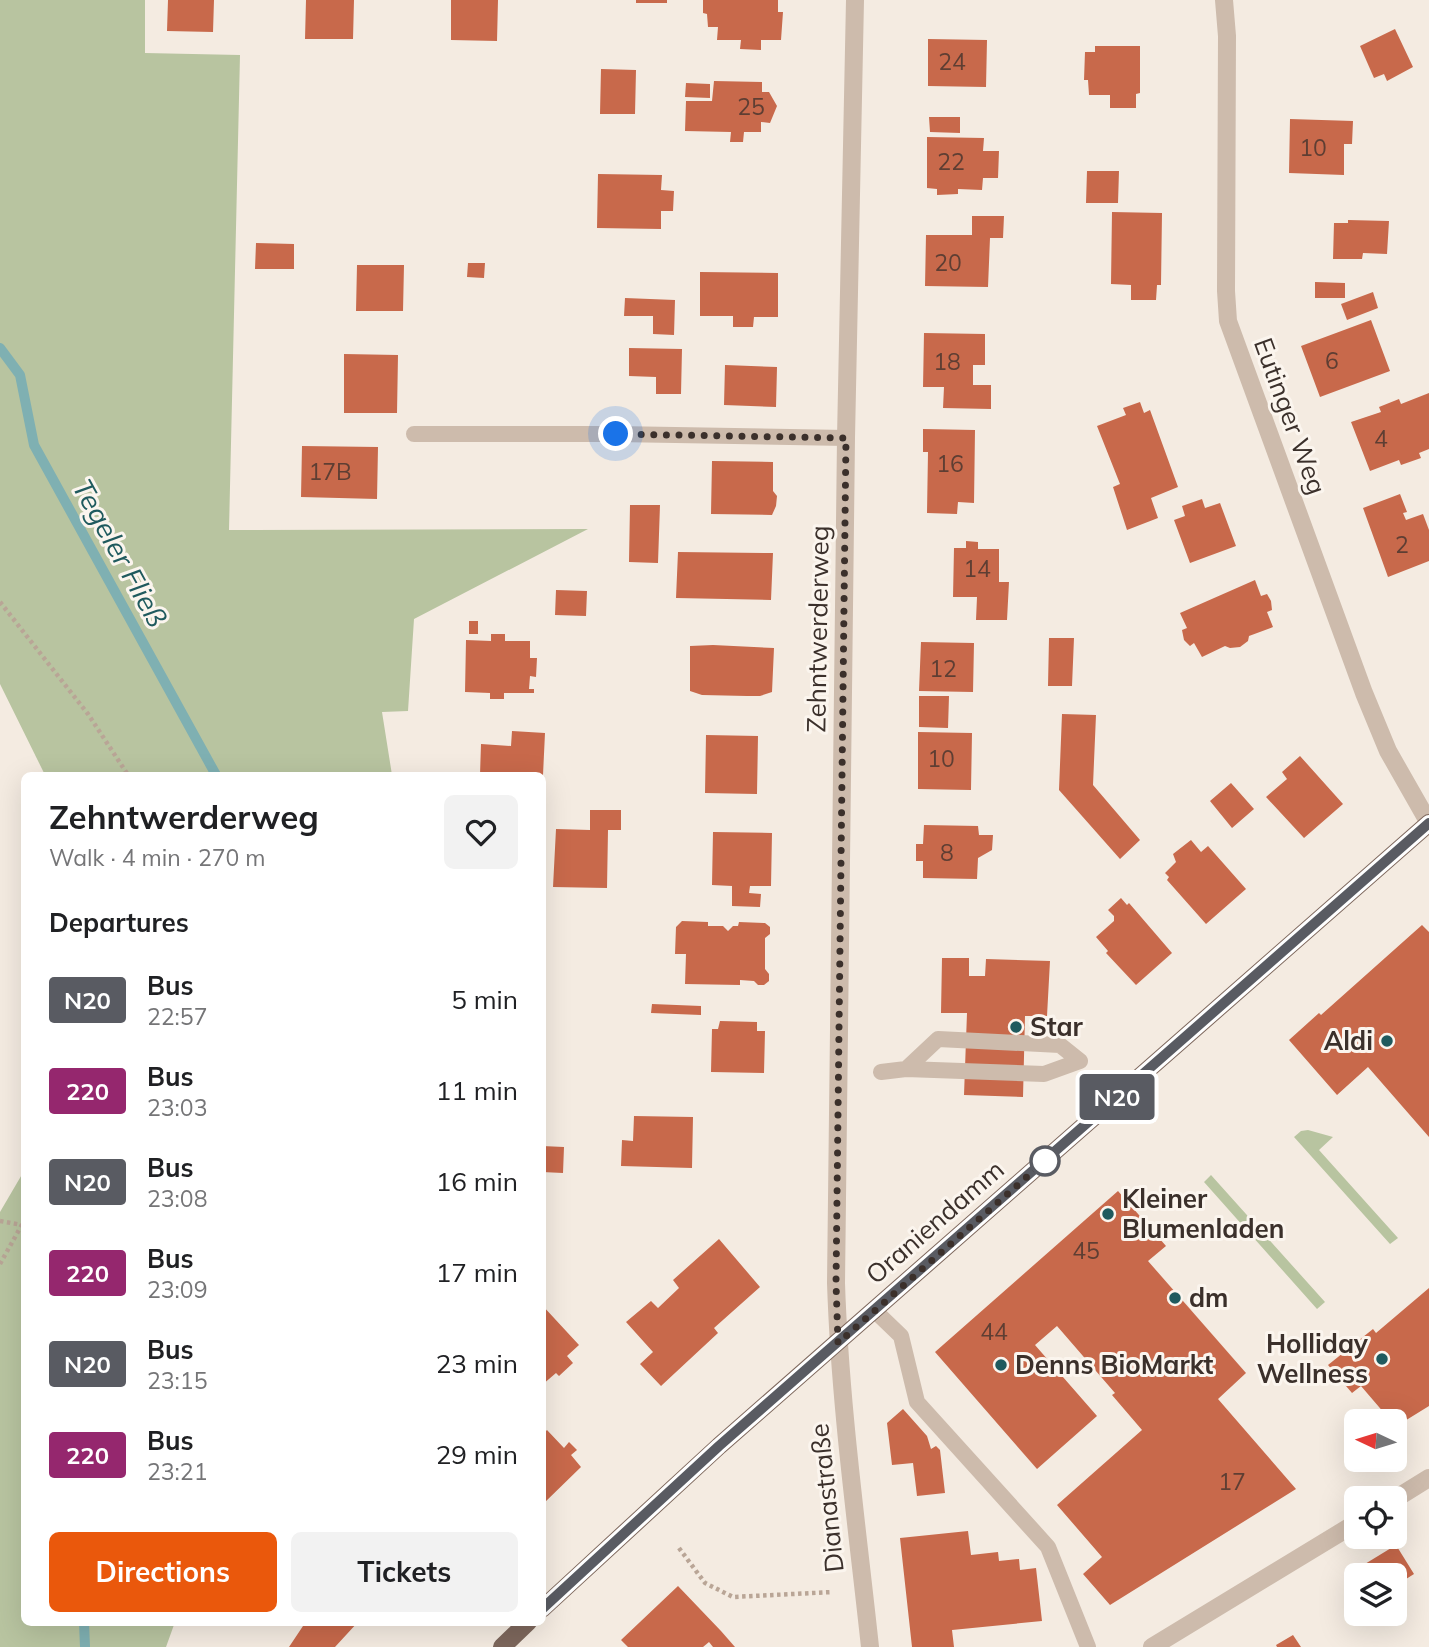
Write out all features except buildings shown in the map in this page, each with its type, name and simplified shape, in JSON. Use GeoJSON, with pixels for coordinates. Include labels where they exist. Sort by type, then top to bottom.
{"type":"FeatureCollection","features":[{"type":"Feature","properties":{"kind":"main road","name":"Oraniendamm"},"geometry":{"type":"LineString","coordinates":[[546,1605],[623,1533],[874,1310],[1429,823]]}},
{"type":"Feature","properties":{"kind":"main road"},"geometry":{"type":"LineString","coordinates":[[502,1647],[524,1626]]}},
{"type":"Feature","properties":{"kind":"street","name":"Zehntwerderweg"},"geometry":{"type":"LineString","coordinates":[[838,1343],[836,1283],[846,438],[855,0]]}},
{"type":"Feature","properties":{"kind":"street","name":"Eutinger Weg"},"geometry":{"type":"LineString","coordinates":[[1224,0],[1227,36],[1228,321],[1364,693],[1388,751],[1429,823]]}},
{"type":"Feature","properties":{"kind":"street","name":"Dianastraße"},"geometry":{"type":"LineString","coordinates":[[838,1343],[870,1647]]}},
{"type":"Feature","properties":{"kind":"street"},"geometry":{"type":"LineString","coordinates":[[1407,1492],[1429,1478]]}},
{"type":"Feature","properties":{"kind":"street"},"geometry":{"type":"LineString","coordinates":[[1152,1647],[1344,1530]]}},
{"type":"Feature","properties":{"kind":"lane"},"geometry":{"type":"LineString","coordinates":[[414,434],[846,438]]}},
{"type":"Feature","properties":{"kind":"lane"},"geometry":{"type":"LineString","coordinates":[[881,1072],[906,1069],[1044,1074],[1080,1061],[1060,1045],[938,1039],[906,1069]]}},
{"type":"Feature","properties":{"kind":"lane"},"geometry":{"type":"LineString","coordinates":[[874,1310],[901,1336],[918,1402],[1048,1547],[1088,1647]]}},
{"type":"Feature","properties":{"kind":"path"},"geometry":{"type":"LineString","coordinates":[[0,602],[88,714],[126,772]]}},
{"type":"Feature","properties":{"kind":"path"},"geometry":{"type":"LineString","coordinates":[[0,1221],[21,1223]]}},
{"type":"Feature","properties":{"kind":"path"},"geometry":{"type":"LineString","coordinates":[[0,1264],[21,1227]]}},
{"type":"Feature","properties":{"kind":"path"},"geometry":{"type":"LineString","coordinates":[[679,1548],[705,1583],[733,1597],[833,1592]]}},
{"type":"Feature","properties":{"kind":"green space"},"geometry":{"type":"Polygon","coordinates":[[[0,0],[145,0],[145,53],[240,55],[229,530],[588,529],[414,619],[408,711],[382,712],[392,772],[44,772],[0,684],[0,0]]]}},
{"type":"Feature","properties":{"kind":"green space"},"geometry":{"type":"Polygon","coordinates":[[[1308,1130],[1333,1137],[1319,1150],[1398,1238],[1390,1244],[1294,1137],[1301,1131],[1308,1130]]]}},
{"type":"Feature","properties":{"kind":"green space"},"geometry":{"type":"Polygon","coordinates":[[[1211,1175],[1325,1302],[1317,1309],[1204,1182],[1211,1175]]]}},
{"type":"Feature","properties":{"kind":"green space"},"geometry":{"type":"Polygon","coordinates":[[[21,1176],[21,1626],[174,1626],[166,1647],[0,1647],[0,1212],[21,1176]]]}},
{"type":"Feature","properties":{"kind":"waterway","name":"Tegeler Fließ"},"geometry":{"type":"LineString","coordinates":[[0,348],[20,375],[34,445],[214,772]]}},
{"type":"Feature","properties":{"kind":"waterway","name":"Tegeler Fließ"},"geometry":{"type":"LineString","coordinates":[[84,1626],[85,1647]]}},
{"type":"Feature","properties":{"kind":"bus line","name":"N20"},"geometry":{"type":"LineString","coordinates":[[546,1605],[719,1446],[1429,823]]}},
{"type":"Feature","properties":{"kind":"place","name":"Star"},"geometry":{"type":"Point","coordinates":[1016,1027]}},
{"type":"Feature","properties":{"kind":"place","name":"Aldi"},"geometry":{"type":"Point","coordinates":[1387,1041]}},
{"type":"Feature","properties":{"kind":"place","name":"Kleiner Blumenladen"},"geometry":{"type":"Point","coordinates":[1108,1214]}},
{"type":"Feature","properties":{"kind":"place","name":"dm"},"geometry":{"type":"Point","coordinates":[1175,1298]}},
{"type":"Feature","properties":{"kind":"place","name":"Holliday Wellness"},"geometry":{"type":"Point","coordinates":[1382,1359]}},
{"type":"Feature","properties":{"kind":"place","name":"Denns BioMarkt"},"geometry":{"type":"Point","coordinates":[1001,1365]}},
{"type":"Feature","properties":{"kind":"route"},"geometry":{"type":"LineString","coordinates":[[616,434],[846,438],[836,1283],[838,1343],[944,1247],[1045,1161]]}}]}
